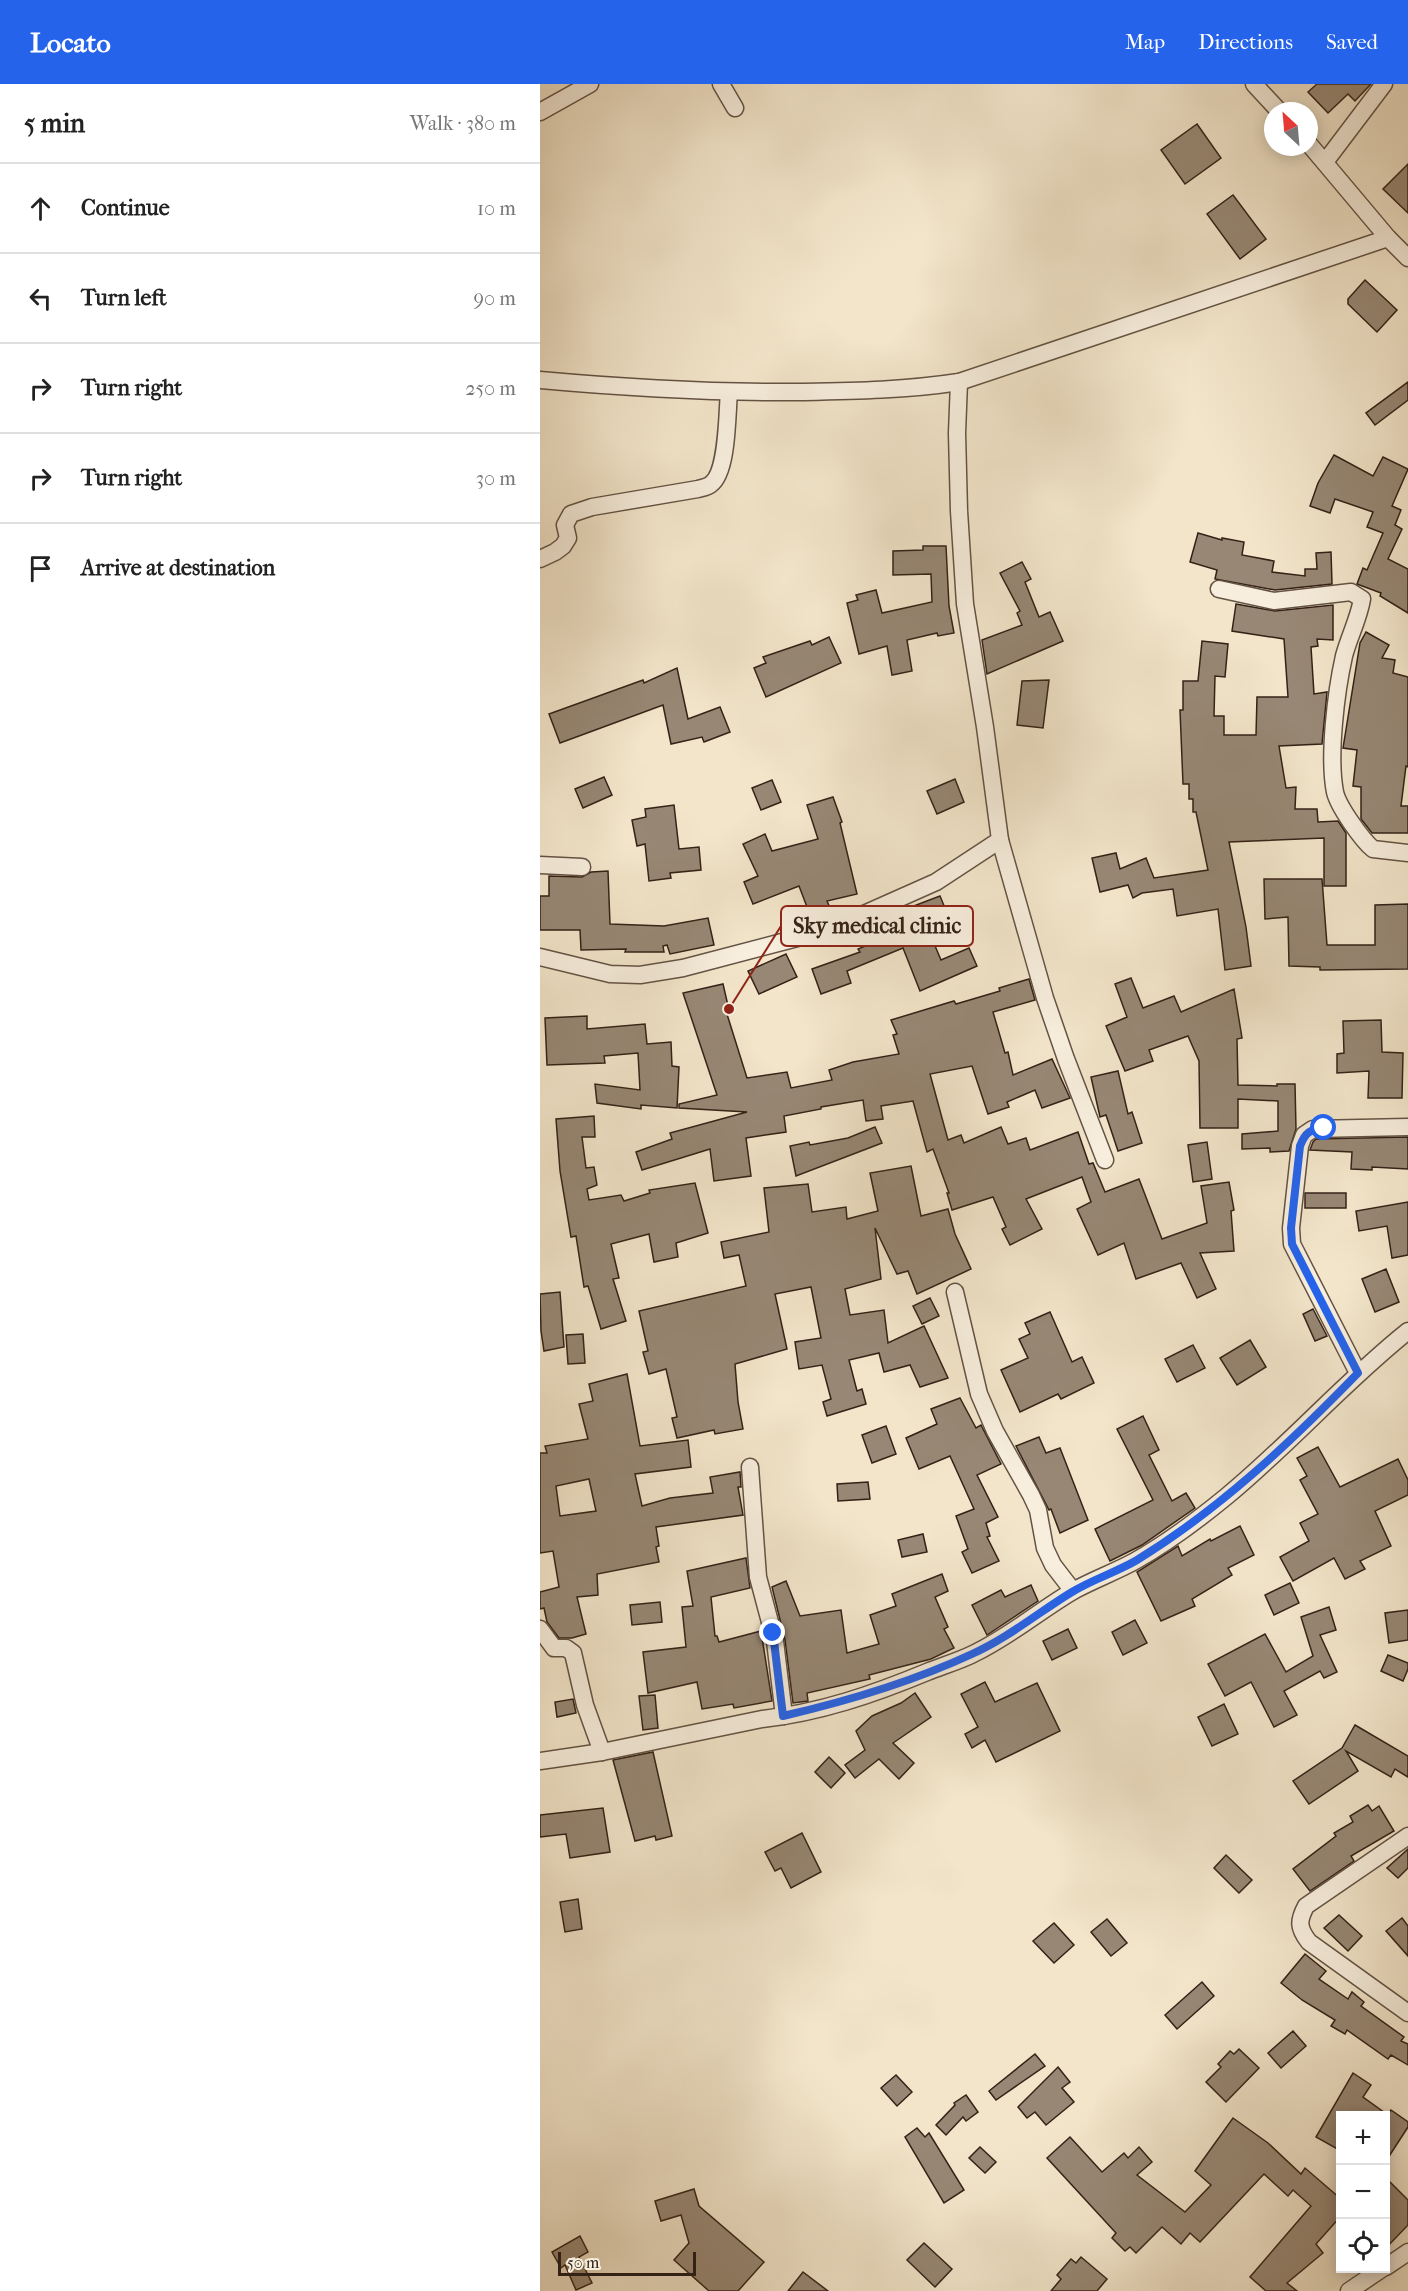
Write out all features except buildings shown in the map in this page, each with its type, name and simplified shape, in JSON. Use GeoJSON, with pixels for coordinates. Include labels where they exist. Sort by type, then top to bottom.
{"type":"FeatureCollection","features":[{"type":"Feature","properties":{"kind":"street"},"geometry":{"type":"LineString","coordinates":[[540,112],[590,84]]}},
{"type":"Feature","properties":{"kind":"street"},"geometry":{"type":"LineString","coordinates":[[722,84],[735,108]]}},
{"type":"Feature","properties":{"kind":"street"},"geometry":{"type":"LineString","coordinates":[[1254,84],[1271,102]]}},
{"type":"Feature","properties":{"kind":"street"},"geometry":{"type":"LineString","coordinates":[[1325,162],[1384,84]]}},
{"type":"Feature","properties":{"kind":"street"},"geometry":{"type":"LineString","coordinates":[[1318,154],[1388,238],[1408,258]]}},
{"type":"Feature","properties":{"kind":"street"},"geometry":{"type":"LineString","coordinates":[[540,380],[649,389],[729,392],[869,391],[917,388],[958,382],[1388,238]]}},
{"type":"Feature","properties":{"kind":"street"},"geometry":{"type":"LineString","coordinates":[[958,382],[958,481],[965,604],[1000,840],[1045,998],[1066,1059],[1106,1160]]}},
{"type":"Feature","properties":{"kind":"street"},"geometry":{"type":"LineString","coordinates":[[540,559],[563,546],[568,538],[565,525],[571,514],[592,507],[711,485],[719,476],[729,392]]}},
{"type":"Feature","properties":{"kind":"street"},"geometry":{"type":"LineString","coordinates":[[1219,589],[1274,601],[1351,592],[1362,599],[1344,657],[1338,693],[1334,737],[1335,792],[1339,805],[1373,849],[1408,853]]}},
{"type":"Feature","properties":{"kind":"street"},"geometry":{"type":"LineString","coordinates":[[540,957],[610,974],[640,975],[683,968],[828,930],[936,882],[1000,840]]}},
{"type":"Feature","properties":{"kind":"street"},"geometry":{"type":"LineString","coordinates":[[540,865],[582,867]]}},
{"type":"Feature","properties":{"kind":"street"},"geometry":{"type":"LineString","coordinates":[[1358,1373],[1292,1244],[1291,1228],[1300,1146],[1304,1135],[1313,1129],[1408,1127]]}},
{"type":"Feature","properties":{"kind":"street"},"geometry":{"type":"LineString","coordinates":[[955,1292],[979,1394],[995,1431],[1038,1510],[1045,1548],[1053,1565],[1073,1591]]}},
{"type":"Feature","properties":{"kind":"street"},"geometry":{"type":"LineString","coordinates":[[540,1761],[602,1752],[847,1701],[974,1654],[1073,1591],[1135,1561],[1226,1496],[1323,1409],[1358,1373],[1408,1330]]}},
{"type":"Feature","properties":{"kind":"street"},"geometry":{"type":"LineString","coordinates":[[750,1467],[758,1577],[775,1641],[783,1716]]}},
{"type":"Feature","properties":{"kind":"street"},"geometry":{"type":"LineString","coordinates":[[540,1629],[555,1648],[566,1648],[573,1653],[585,1705],[602,1752]]}},
{"type":"Feature","properties":{"kind":"street"},"geometry":{"type":"LineString","coordinates":[[1408,1836],[1306,1906],[1299,1918],[1300,1929],[1309,1942],[1408,2013]]}},
{"type":"Feature","properties":{"kind":"street"},"geometry":{"type":"LineString","coordinates":[[1390,2264],[1408,2252]]}},
{"type":"Feature","properties":{"kind":"street"},"geometry":{"type":"LineString","coordinates":[[1349,2291],[1376,2273]]}},
{"type":"Feature","properties":{"kind":"place","name":"Sky medical clinic"},"geometry":{"type":"Point","coordinates":[729,1009]}},
{"type":"Feature","properties":{"kind":"route"},"geometry":{"type":"LineString","coordinates":[[773,1633],[783,1716],[847,1701],[887,1688],[974,1654],[1073,1591],[1135,1561],[1176,1534],[1226,1496],[1275,1454],[1358,1373],[1292,1244],[1291,1228],[1300,1146],[1304,1135],[1313,1129],[1324,1128]]}}]}
